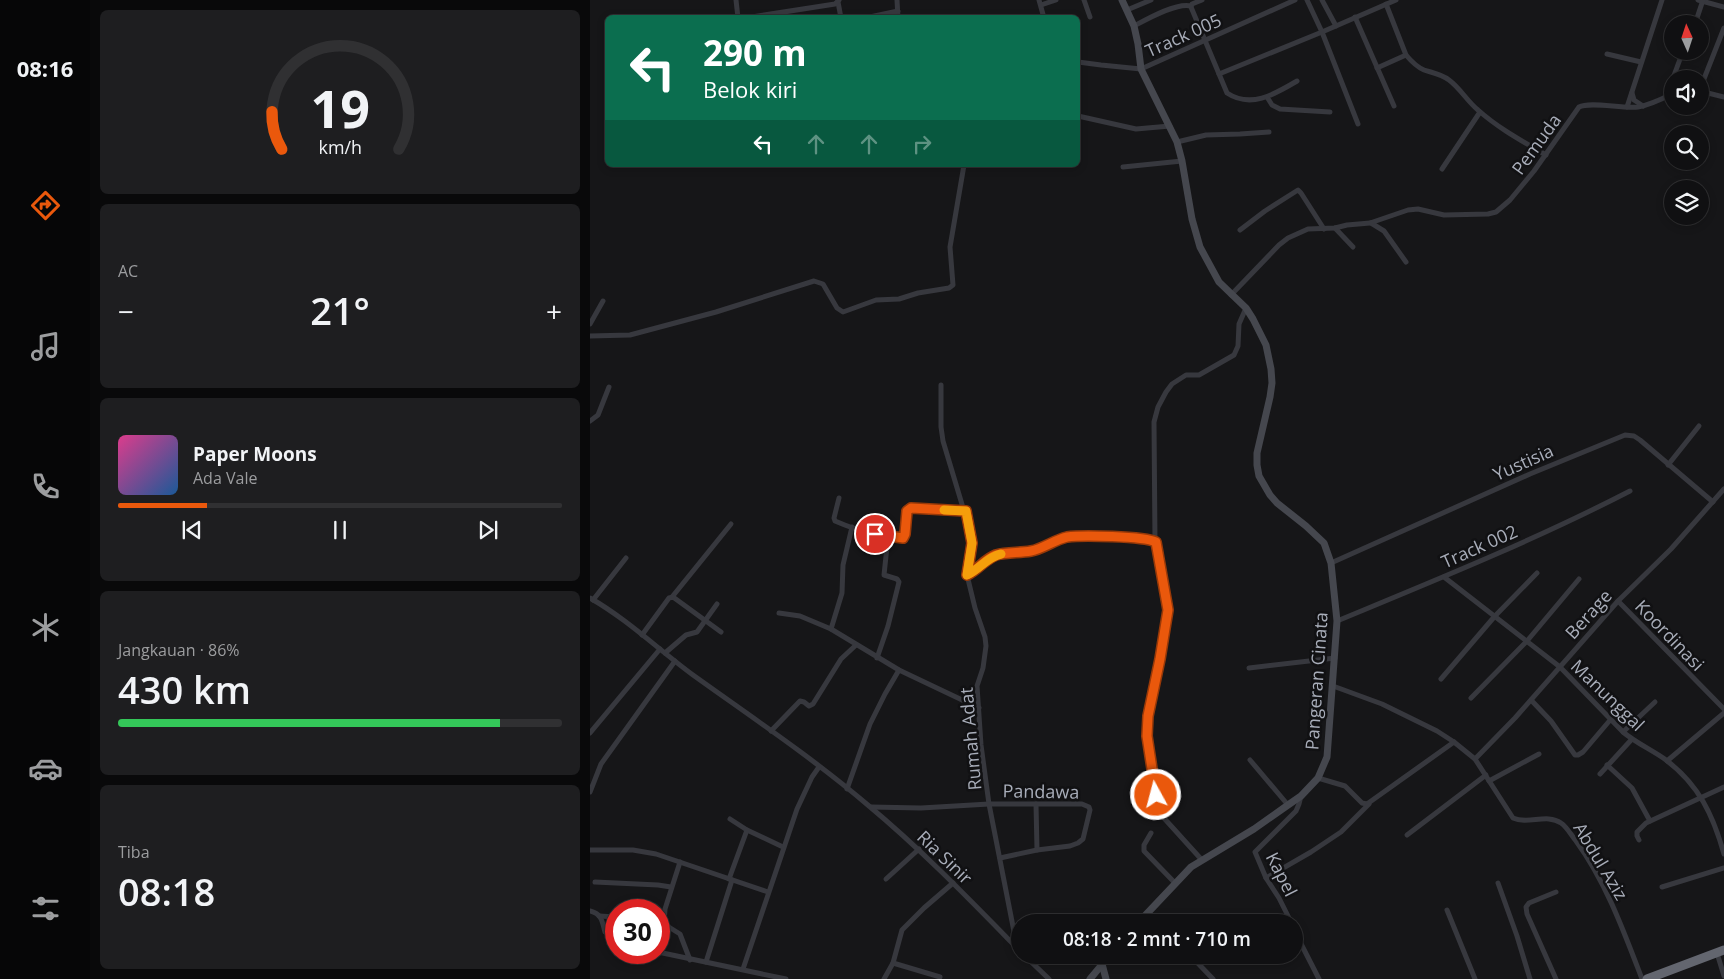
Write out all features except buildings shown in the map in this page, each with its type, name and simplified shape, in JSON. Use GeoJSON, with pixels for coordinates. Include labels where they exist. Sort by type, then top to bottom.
{"type":"FeatureCollection","features":[{"type":"Feature","properties":{"kind":"highway"},"geometry":{"type":"LineString","coordinates":[[1648,979],[1721,951]]}},
{"type":"Feature","properties":{"kind":"street"},"geometry":{"type":"LineString","coordinates":[[736,0],[738,15]]}},
{"type":"Feature","properties":{"kind":"street"},"geometry":{"type":"LineString","coordinates":[[897,0],[898,15]]}},
{"type":"Feature","properties":{"kind":"street"},"geometry":{"type":"LineString","coordinates":[[1040,3],[1056,0]]}},
{"type":"Feature","properties":{"kind":"street"},"geometry":{"type":"LineString","coordinates":[[1084,0],[1090,17]]}},
{"type":"Feature","properties":{"kind":"street","name":"Pangeran Cinata"},"geometry":{"type":"LineString","coordinates":[[1122,0],[1134,26],[1141,69],[1177,142],[1198,242],[1219,282],[1246,308],[1266,345],[1271,369],[1270,397],[1257,453],[1259,476],[1270,496],[1324,543],[1331,563],[1337,621],[1327,757],[1318,778],[1301,796],[1236,840],[1201,860],[1175,883],[1147,913]]}},
{"type":"Feature","properties":{"kind":"street"},"geometry":{"type":"LineString","coordinates":[[1127,10],[1151,0]]}},
{"type":"Feature","properties":{"kind":"street"},"geometry":{"type":"LineString","coordinates":[[1134,26],[1153,16],[1180,6],[1191,6],[1202,0]]}},
{"type":"Feature","properties":{"kind":"street","name":"Track 005"},"geometry":{"type":"LineString","coordinates":[[1080,62],[1141,69],[1296,0]]}},
{"type":"Feature","properties":{"kind":"street"},"geometry":{"type":"LineString","coordinates":[[1307,0],[1322,32],[1358,124]]}},
{"type":"Feature","properties":{"kind":"street"},"geometry":{"type":"LineString","coordinates":[[1322,0],[1336,26]]}},
{"type":"Feature","properties":{"kind":"street"},"geometry":{"type":"LineString","coordinates":[[1219,74],[1396,0]]}},
{"type":"Feature","properties":{"kind":"street"},"geometry":{"type":"LineString","coordinates":[[1627,108],[1662,0]]}},
{"type":"Feature","properties":{"kind":"street"},"geometry":{"type":"LineString","coordinates":[[761,15],[838,1],[840,15]]}},
{"type":"Feature","properties":{"kind":"street"},"geometry":{"type":"LineString","coordinates":[[1698,15],[1702,1],[1724,7]]}},
{"type":"Feature","properties":{"kind":"street"},"geometry":{"type":"LineString","coordinates":[[1386,4],[1406,55],[1422,69],[1441,75],[1449,80],[1459,88],[1467,100],[1480,112],[1510,134],[1546,154]]}},
{"type":"Feature","properties":{"kind":"street"},"geometry":{"type":"LineString","coordinates":[[1191,6],[1227,93],[1232,96],[1254,100],[1267,97],[1297,81]]}},
{"type":"Feature","properties":{"kind":"street"},"geometry":{"type":"LineString","coordinates":[[879,15],[898,11]]}},
{"type":"Feature","properties":{"kind":"street"},"geometry":{"type":"LineString","coordinates":[[1355,17],[1394,106]]}},
{"type":"Feature","properties":{"kind":"street"},"geometry":{"type":"LineString","coordinates":[[1708,70],[1724,28]]}},
{"type":"Feature","properties":{"kind":"street"},"geometry":{"type":"LineString","coordinates":[[1607,54],[1641,62]]}},
{"type":"Feature","properties":{"kind":"street"},"geometry":{"type":"LineString","coordinates":[[1377,68],[1406,55]]}},
{"type":"Feature","properties":{"kind":"street"},"geometry":{"type":"LineString","coordinates":[[1632,93],[1634,100],[1643,106]]}},
{"type":"Feature","properties":{"kind":"street"},"geometry":{"type":"LineString","coordinates":[[1709,93],[1724,97]]}},
{"type":"Feature","properties":{"kind":"street"},"geometry":{"type":"LineString","coordinates":[[1267,97],[1272,104],[1280,109],[1330,112]]}},
{"type":"Feature","properties":{"kind":"street","name":"Pemuda"},"geometry":{"type":"LineString","coordinates":[[1370,223],[1408,210],[1424,209],[1444,215],[1488,214],[1496,212],[1517,192],[1581,106],[1588,104],[1627,108],[1643,106],[1664,98]]}},
{"type":"Feature","properties":{"kind":"street"},"geometry":{"type":"LineString","coordinates":[[1442,169],[1480,112]]}},
{"type":"Feature","properties":{"kind":"street"},"geometry":{"type":"LineString","coordinates":[[1080,116],[1136,129],[1170,126]]}},
{"type":"Feature","properties":{"kind":"street"},"geometry":{"type":"LineString","coordinates":[[1177,142],[1206,135],[1269,132]]}},
{"type":"Feature","properties":{"kind":"street"},"geometry":{"type":"LineString","coordinates":[[1123,167],[1182,161]]}},
{"type":"Feature","properties":{"kind":"street"},"geometry":{"type":"LineString","coordinates":[[590,336],[630,335],[725,309],[814,281],[823,284],[837,308],[843,312],[876,300],[899,298],[949,288],[953,285],[950,260],[951,240],[964,167]]}},
{"type":"Feature","properties":{"kind":"street"},"geometry":{"type":"LineString","coordinates":[[1240,230],[1298,190],[1324,228]]}},
{"type":"Feature","properties":{"kind":"street"},"geometry":{"type":"LineString","coordinates":[[1231,294],[1279,245],[1288,238],[1308,229],[1335,228],[1370,223],[1384,231],[1406,262]]}},
{"type":"Feature","properties":{"kind":"street"},"geometry":{"type":"LineString","coordinates":[[1335,228],[1353,247]]}},
{"type":"Feature","properties":{"kind":"street"},"geometry":{"type":"LineString","coordinates":[[590,324],[603,301]]}},
{"type":"Feature","properties":{"kind":"street"},"geometry":{"type":"LineString","coordinates":[[1201,860],[1164,817],[1156,795],[1147,736],[1148,710],[1168,614],[1156,542],[1154,422],[1158,407],[1169,387],[1183,377],[1199,375],[1234,355],[1238,346],[1239,324],[1246,308]]}},
{"type":"Feature","properties":{"kind":"street","name":"Rumah Adat"},"geometry":{"type":"LineString","coordinates":[[941,385],[943,441],[966,511],[972,543],[967,575],[974,608],[985,637],[986,646],[983,668],[977,686],[980,708],[981,745],[989,804],[1011,914]]}},
{"type":"Feature","properties":{"kind":"street"},"geometry":{"type":"LineString","coordinates":[[590,421],[598,416],[609,387]]}},
{"type":"Feature","properties":{"kind":"street"},"geometry":{"type":"LineString","coordinates":[[1668,465],[1699,426]]}},
{"type":"Feature","properties":{"kind":"street","name":"Yustisia"},"geometry":{"type":"LineString","coordinates":[[1331,563],[1619,436],[1630,434],[1713,502]]}},
{"type":"Feature","properties":{"kind":"street","name":"Berage"},"geometry":{"type":"LineString","coordinates":[[1475,759],[1531,700],[1618,601],[1670,549],[1724,489]]}},
{"type":"Feature","properties":{"kind":"street","name":"Track 002"},"geometry":{"type":"LineString","coordinates":[[1337,621],[1444,577],[1630,491]]}},
{"type":"Feature","properties":{"kind":"street"},"geometry":{"type":"LineString","coordinates":[[839,498],[834,520],[888,537],[905,537],[908,509],[966,511]]}},
{"type":"Feature","properties":{"kind":"street"},"geometry":{"type":"LineString","coordinates":[[642,635],[668,599],[672,597],[731,524]]}},
{"type":"Feature","properties":{"kind":"street"},"geometry":{"type":"LineString","coordinates":[[831,629],[842,593],[843,565],[852,527]]}},
{"type":"Feature","properties":{"kind":"street"},"geometry":{"type":"LineString","coordinates":[[877,658],[888,626],[899,582],[897,579],[884,575],[888,537]]}},
{"type":"Feature","properties":{"kind":"street"},"geometry":{"type":"LineString","coordinates":[[967,575],[985,561],[996,556],[1032,551],[1068,537],[1131,538],[1156,542]]}},
{"type":"Feature","properties":{"kind":"street"},"geometry":{"type":"LineString","coordinates":[[592,599],[626,558]]}},
{"type":"Feature","properties":{"kind":"street"},"geometry":{"type":"LineString","coordinates":[[1441,679],[1496,616],[1537,573]]}},
{"type":"Feature","properties":{"kind":"street","name":"Manunggal"},"geometry":{"type":"LineString","coordinates":[[1444,577],[1560,667],[1624,732],[1667,761],[1694,786],[1714,823],[1724,854]]}},
{"type":"Feature","properties":{"kind":"street"},"geometry":{"type":"LineString","coordinates":[[1471,698],[1528,641],[1579,579]]}},
{"type":"Feature","properties":{"kind":"street"},"geometry":{"type":"LineString","coordinates":[[672,597],[721,632]]}},
{"type":"Feature","properties":{"kind":"street","name":"Ria Sinir"},"geometry":{"type":"LineString","coordinates":[[592,599],[771,731],[870,807],[953,883],[1011,942]]}},
{"type":"Feature","properties":{"kind":"street","name":"Koordinasi"},"geometry":{"type":"LineString","coordinates":[[1618,601],[1724,709]]}},
{"type":"Feature","properties":{"kind":"street"},"geometry":{"type":"LineString","coordinates":[[665,653],[686,635],[696,632],[717,604]]}},
{"type":"Feature","properties":{"kind":"street"},"geometry":{"type":"LineString","coordinates":[[779,613],[805,617],[831,629],[899,670],[980,708]]}},
{"type":"Feature","properties":{"kind":"street"},"geometry":{"type":"LineString","coordinates":[[771,731],[800,701],[809,706],[813,704],[842,659],[856,644]]}},
{"type":"Feature","properties":{"kind":"street"},"geometry":{"type":"LineString","coordinates":[[590,733],[660,649]]}},
{"type":"Feature","properties":{"kind":"street"},"geometry":{"type":"LineString","coordinates":[[1248,668],[1335,658]]}},
{"type":"Feature","properties":{"kind":"street"},"geometry":{"type":"LineString","coordinates":[[590,792],[601,764],[675,661]]}},
{"type":"Feature","properties":{"kind":"street"},"geometry":{"type":"LineString","coordinates":[[848,789],[870,724],[899,670]]}},
{"type":"Feature","properties":{"kind":"street","name":"Abdul Aziz"},"geometry":{"type":"LineString","coordinates":[[1333,686],[1382,704],[1437,731],[1454,742],[1475,759],[1513,818],[1519,820],[1556,820],[1564,825],[1582,850],[1615,911],[1642,979]]}},
{"type":"Feature","properties":{"kind":"street"},"geometry":{"type":"LineString","coordinates":[[1531,700],[1575,754],[1578,755],[1583,752],[1611,719]]}},
{"type":"Feature","properties":{"kind":"street"},"geometry":{"type":"LineString","coordinates":[[1624,732],[1655,702]]}},
{"type":"Feature","properties":{"kind":"street"},"geometry":{"type":"LineString","coordinates":[[1667,761],[1724,713]]}},
{"type":"Feature","properties":{"kind":"street"},"geometry":{"type":"LineString","coordinates":[[1600,774],[1632,739]]}},
{"type":"Feature","properties":{"kind":"street"},"geometry":{"type":"LineString","coordinates":[[1266,878],[1311,852],[1340,832],[1370,802],[1454,742]]}},
{"type":"Feature","properties":{"kind":"street"},"geometry":{"type":"LineString","coordinates":[[1489,781],[1539,754]]}},
{"type":"Feature","properties":{"kind":"street"},"geometry":{"type":"LineString","coordinates":[[1250,760],[1288,805]]}},
{"type":"Feature","properties":{"kind":"street"},"geometry":{"type":"LineString","coordinates":[[1608,765],[1632,788],[1650,821]]}},
{"type":"Feature","properties":{"kind":"street"},"geometry":{"type":"LineString","coordinates":[[743,969],[797,809],[818,767]]}},
{"type":"Feature","properties":{"kind":"street"},"geometry":{"type":"LineString","coordinates":[[1407,834],[1486,775]]}},
{"type":"Feature","properties":{"kind":"street"},"geometry":{"type":"LineString","coordinates":[[1318,778],[1345,786],[1362,803],[1370,802]]}},
{"type":"Feature","properties":{"kind":"street"},"geometry":{"type":"LineString","coordinates":[[1639,840],[1637,832],[1641,826],[1724,787]]}},
{"type":"Feature","properties":{"kind":"street","name":"Kapel"},"geometry":{"type":"LineString","coordinates":[[1287,914],[1266,878],[1255,852],[1296,812],[1301,796]]}},
{"type":"Feature","properties":{"kind":"street","name":"Pandawa"},"geometry":{"type":"LineString","coordinates":[[870,807],[921,808],[989,804],[1082,804],[1088,806],[1090,810],[1083,838],[1070,846],[1037,850]]}},
{"type":"Feature","properties":{"kind":"street"},"geometry":{"type":"LineString","coordinates":[[1000,858],[1037,850],[1036,804]]}},
{"type":"Feature","properties":{"kind":"street"},"geometry":{"type":"LineString","coordinates":[[730,819],[747,830],[783,847]]}},
{"type":"Feature","properties":{"kind":"street"},"geometry":{"type":"LineString","coordinates":[[706,962],[730,879],[747,830]]}},
{"type":"Feature","properties":{"kind":"street"},"geometry":{"type":"LineString","coordinates":[[1151,833],[1144,845],[1144,851],[1175,883]]}},
{"type":"Feature","properties":{"kind":"street"},"geometry":{"type":"LineString","coordinates":[[590,850],[634,850],[656,854],[768,892]]}},
{"type":"Feature","properties":{"kind":"street"},"geometry":{"type":"LineString","coordinates":[[886,879],[918,850]]}},
{"type":"Feature","properties":{"kind":"street"},"geometry":{"type":"LineString","coordinates":[[668,899],[680,862]]}},
{"type":"Feature","properties":{"kind":"street"},"geometry":{"type":"LineString","coordinates":[[1662,887],[1724,868]]}},
{"type":"Feature","properties":{"kind":"street"},"geometry":{"type":"LineString","coordinates":[[595,882],[671,887]]}},
{"type":"Feature","properties":{"kind":"street"},"geometry":{"type":"LineString","coordinates":[[884,979],[893,963],[900,935],[906,925],[953,883]]}},
{"type":"Feature","properties":{"kind":"street"},"geometry":{"type":"LineString","coordinates":[[1498,884],[1530,979]]}},
{"type":"Feature","properties":{"kind":"street"},"geometry":{"type":"LineString","coordinates":[[1556,892],[1529,903],[1526,907],[1527,914],[1556,979]]}},
{"type":"Feature","properties":{"kind":"street"},"geometry":{"type":"LineString","coordinates":[[1447,910],[1475,979]]}},
{"type":"Feature","properties":{"kind":"street"},"geometry":{"type":"LineString","coordinates":[[590,911],[603,920],[605,932]]}},
{"type":"Feature","properties":{"kind":"street"},"geometry":{"type":"LineString","coordinates":[[599,916],[605,916]]}},
{"type":"Feature","properties":{"kind":"street"},"geometry":{"type":"LineString","coordinates":[[670,929],[680,934],[690,960]]}},
{"type":"Feature","properties":{"kind":"street"},"geometry":{"type":"LineString","coordinates":[[1303,948],[1319,979]]}},
{"type":"Feature","properties":{"kind":"street"},"geometry":{"type":"LineString","coordinates":[[1721,951],[1724,976]]}},
{"type":"Feature","properties":{"kind":"street"},"geometry":{"type":"LineString","coordinates":[[670,955],[786,979]]}},
{"type":"Feature","properties":{"kind":"street"},"geometry":{"type":"LineString","coordinates":[[893,963],[940,977]]}},
{"type":"Feature","properties":{"kind":"street"},"geometry":{"type":"LineString","coordinates":[[1033,964],[1048,979]]}},
{"type":"Feature","properties":{"kind":"street"},"geometry":{"type":"LineString","coordinates":[[1090,979],[1102,964]]}},
{"type":"Feature","properties":{"kind":"street"},"geometry":{"type":"LineString","coordinates":[[1102,964],[1106,979]]}},
{"type":"Feature","properties":{"kind":"street"},"geometry":{"type":"LineString","coordinates":[[1199,964],[1213,979]]}},
{"type":"Feature","properties":{"kind":"slow traffic"},"geometry":{"type":"LineString","coordinates":[[944,510],[966,511],[972,543],[967,575],[980,568],[987,560],[1001,554]]}},
{"type":"Feature","properties":{"kind":"route"},"geometry":{"type":"LineString","coordinates":[[875,534],[888,537],[905,537],[907,511],[911,508],[966,511],[972,543],[967,575],[980,568],[985,561],[1000,554],[1032,551],[1068,537],[1131,538],[1156,542],[1168,618],[1148,710],[1147,736],[1156,795]]}}]}
